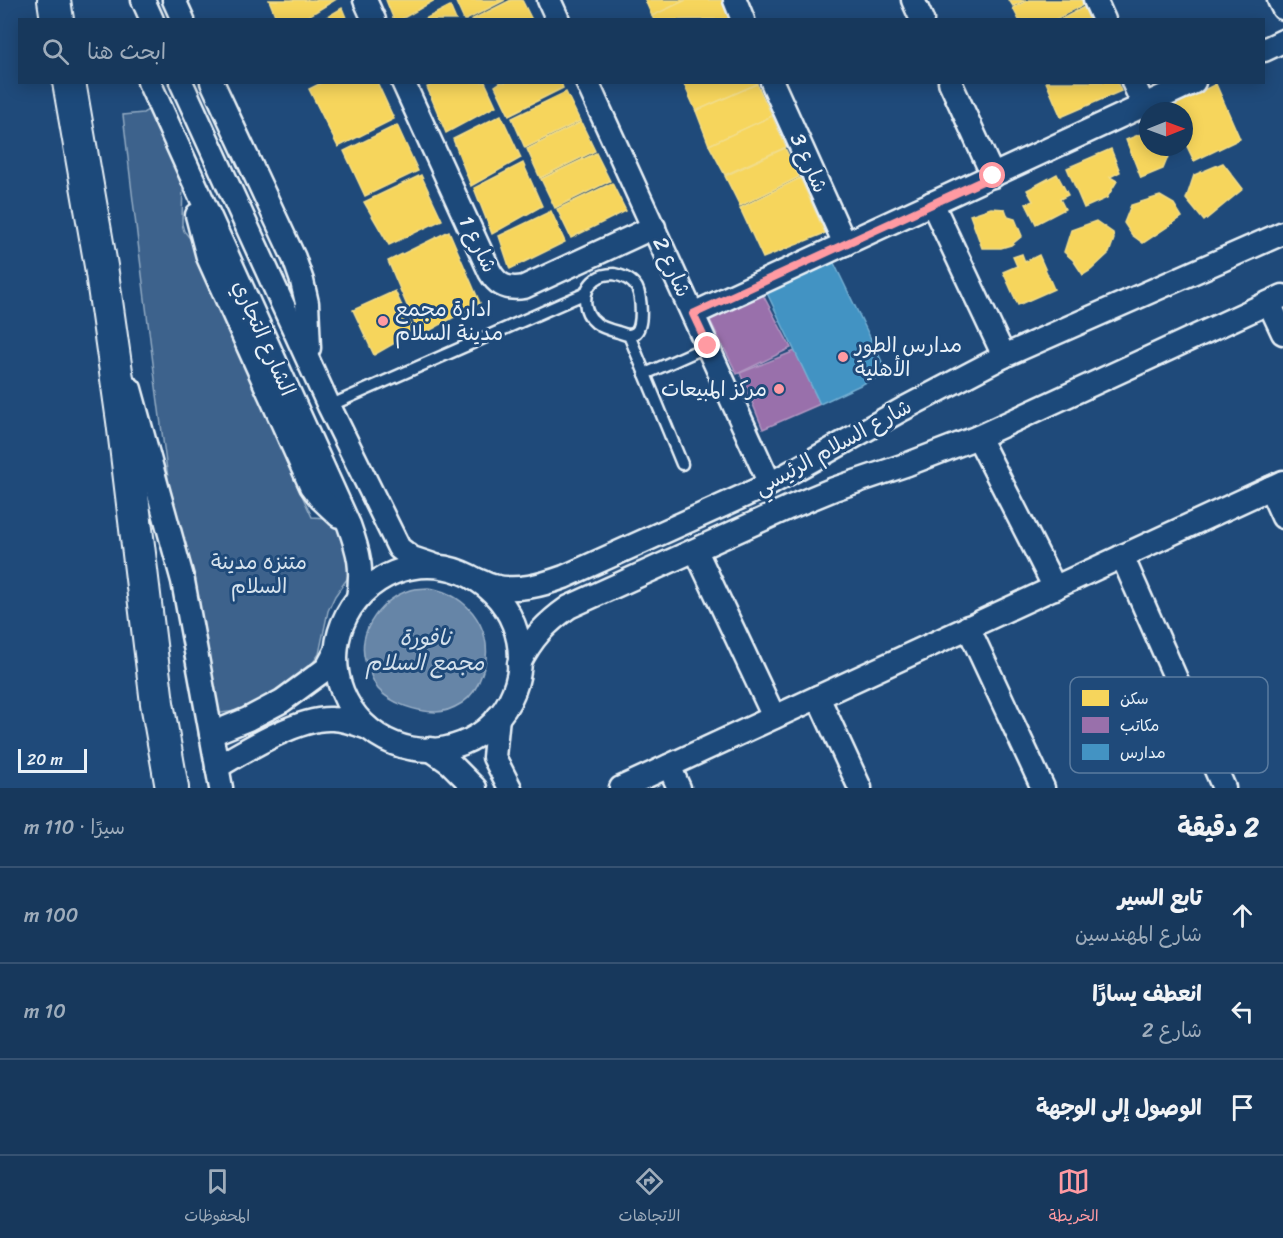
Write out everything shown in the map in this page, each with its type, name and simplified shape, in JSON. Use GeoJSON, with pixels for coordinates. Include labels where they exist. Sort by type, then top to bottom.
{"type":"FeatureCollection","features":[{"type":"Feature","properties":{"kind":"street"},"geometry":{"type":"LineString","coordinates":[[54,0],[57,18]]}},
{"type":"Feature","properties":{"kind":"street"},"geometry":{"type":"LineString","coordinates":[[143,0],[151,18]]}},
{"type":"Feature","properties":{"kind":"street"},"geometry":{"type":"LineString","coordinates":[[174,0],[182,18]]}},
{"type":"Feature","properties":{"kind":"street"},"geometry":{"type":"LineString","coordinates":[[365,0],[373,18]]}},
{"type":"Feature","properties":{"kind":"street"},"geometry":{"type":"LineString","coordinates":[[549,0],[557,18]]}},
{"type":"Feature","properties":{"kind":"street"},"geometry":{"type":"LineString","coordinates":[[735,0],[742,18]]}},
{"type":"Feature","properties":{"kind":"street"},"geometry":{"type":"LineString","coordinates":[[913,0],[921,18]]}},
{"type":"Feature","properties":{"kind":"street"},"geometry":{"type":"LineString","coordinates":[[1095,0],[1103,18]]}},
{"type":"Feature","properties":{"kind":"street"},"geometry":{"type":"LineString","coordinates":[[1279,0],[1283,8]]}},
{"type":"Feature","properties":{"kind":"street"},"geometry":{"type":"LineString","coordinates":[[1265,49],[1283,41]]}},
{"type":"Feature","properties":{"kind":"street"},"geometry":{"type":"LineString","coordinates":[[69,84],[101,266],[123,421],[157,703],[172,788]]}},
{"type":"Feature","properties":{"kind":"street","name":"الشارع التجاري"},"geometry":{"type":"LineString","coordinates":[[150,84],[349,525],[358,548],[361,570],[358,598]]}},
{"type":"Feature","properties":{"kind":"street","name":"الشارع التجاري"},"geometry":{"type":"LineString","coordinates":[[182,84],[329,406],[399,548],[412,558],[434,566]]}},
{"type":"Feature","properties":{"kind":"street"},"geometry":{"type":"LineString","coordinates":[[213,84],[294,258],[307,303],[308,345],[312,368]]}},
{"type":"Feature","properties":{"kind":"street","name":"شارع 1"},"geometry":{"type":"LineString","coordinates":[[404,84],[490,272],[500,285],[516,289],[524,287],[654,227]]}},
{"type":"Feature","properties":{"kind":"street","name":"شارع 2"},"geometry":{"type":"LineString","coordinates":[[588,84],[771,484]]}},
{"type":"Feature","properties":{"kind":"street","name":"شارع 3"},"geometry":{"type":"LineString","coordinates":[[773,84],[845,244]]}},
{"type":"Feature","properties":{"kind":"street"},"geometry":{"type":"LineString","coordinates":[[951,84],[993,176]]}},
{"type":"Feature","properties":{"kind":"street"},"geometry":{"type":"LineString","coordinates":[[1134,84],[1142,102]]}},
{"type":"Feature","properties":{"kind":"street"},"geometry":{"type":"LineString","coordinates":[[1152,102],[1190,84]]}},
{"type":"Feature","properties":{"kind":"street"},"geometry":{"type":"LineString","coordinates":[[693,314],[1139,108]]}},
{"type":"Feature","properties":{"kind":"street"},"geometry":{"type":"LineString","coordinates":[[932,204],[1004,356]]}},
{"type":"Feature","properties":{"kind":"street","name":"شارع السلام الرئيسي"},"geometry":{"type":"LineString","coordinates":[[475,579],[493,586],[516,588],[542,585],[564,577],[771,484],[903,409],[1004,356],[1283,234]]}},
{"type":"Feature","properties":{"kind":"street"},"geometry":{"type":"LineString","coordinates":[[101,266],[119,348],[183,581],[219,777]]}},
{"type":"Feature","properties":{"kind":"street"},"geometry":{"type":"LineString","coordinates":[[1276,299],[1283,333]]}},
{"type":"Feature","properties":{"kind":"street","name":"شارع السلام الرئيسي"},"geometry":{"type":"LineString","coordinates":[[519,664],[526,648],[540,632],[553,618],[569,607],[788,508],[978,437],[1276,299]]}},
{"type":"Feature","properties":{"kind":"street"},"geometry":{"type":"LineString","coordinates":[[978,437],[1055,588]]}},
{"type":"Feature","properties":{"kind":"street"},"geometry":{"type":"LineString","coordinates":[[621,788],[1276,485],[1283,517]]}},
{"type":"Feature","properties":{"kind":"street"},"geometry":{"type":"LineString","coordinates":[[696,551],[774,717]]}},
{"type":"Feature","properties":{"kind":"street"},"geometry":{"type":"LineString","coordinates":[[1122,556],[1175,677]]}},
{"type":"Feature","properties":{"kind":"street"},"geometry":{"type":"LineString","coordinates":[[211,734],[248,719],[282,701],[327,668],[336,651],[343,623],[358,598],[379,580],[406,568],[434,566],[462,572],[475,579],[494,595],[509,615],[515,631],[519,648],[519,664],[513,692],[498,717],[488,727],[464,743],[450,747],[414,748],[381,737],[354,712],[343,693],[336,666],[336,651]]}},
{"type":"Feature","properties":{"kind":"street"},"geometry":{"type":"LineString","coordinates":[[968,627],[1043,788]]}},
{"type":"Feature","properties":{"kind":"street"},"geometry":{"type":"LineString","coordinates":[[818,697],[860,788]]}},
{"type":"Feature","properties":{"kind":"street"},"geometry":{"type":"LineString","coordinates":[[498,717],[494,757],[510,788]]}},
{"type":"Feature","properties":{"kind":"street"},"geometry":{"type":"LineString","coordinates":[[219,777],[247,750],[293,727],[311,721],[331,718],[369,728]]}},
{"type":"Feature","properties":{"kind":"street"},"geometry":{"type":"LineString","coordinates":[[430,749],[450,763],[475,788]]}},
{"type":"Feature","properties":{"kind":"street"},"geometry":{"type":"LineString","coordinates":[[669,766],[679,788]]}},
{"type":"Feature","properties":{"kind":"street"},"geometry":{"type":"LineString","coordinates":[[1217,773],[1224,788]]}},
{"type":"Feature","properties":{"kind":"lane"},"geometry":{"type":"LineString","coordinates":[[614,273],[631,281],[636,288],[640,296],[639,329],[629,335],[598,325],[586,311],[586,293],[597,278],[614,273]]}},
{"type":"Feature","properties":{"kind":"lane"},"geometry":{"type":"LineString","coordinates":[[329,406],[586,293]]}},
{"type":"Feature","properties":{"kind":"lane"},"geometry":{"type":"LineString","coordinates":[[629,335],[682,464]]}},
{"type":"Feature","properties":{"kind":"lane"},"geometry":{"type":"LineString","coordinates":[[645,374],[708,346]]}},
{"type":"Feature","properties":{"kind":"green space","name":"متنزه مدينة السلام"},"geometry":{"type":"Polygon","coordinates":[[[153,107],[183,182],[182,224],[184,231],[197,247],[227,319],[237,350],[282,436],[286,461],[312,517],[326,518],[341,525],[351,561],[347,579],[328,611],[319,654],[297,686],[249,709],[201,716],[160,416],[123,115],[143,113],[153,107]]]}},
{"type":"Feature","properties":{"kind":"water","name":"نافورة مجمع السلام"},"geometry":{"type":"Polygon","coordinates":[[[428,588],[443,591],[467,607],[483,631],[486,644],[486,659],[475,690],[462,703],[440,712],[413,709],[383,694],[368,668],[363,649],[368,627],[381,608],[400,594],[412,589],[428,588]]]}},
{"type":"Feature","properties":{"kind":"building: سكن"},"geometry":{"type":"Polygon","coordinates":[[[269,0],[335,0],[305,18],[276,18],[269,0]]]}},
{"type":"Feature","properties":{"kind":"building: سكن"},"geometry":{"type":"Polygon","coordinates":[[[386,0],[435,0],[404,18],[393,18],[386,0]]]}},
{"type":"Feature","properties":{"kind":"building: سكن"},"geometry":{"type":"Polygon","coordinates":[[[455,0],[505,0],[470,18],[463,18],[455,0]]]}},
{"type":"Feature","properties":{"kind":"building: سكن"},"geometry":{"type":"Polygon","coordinates":[[[511,0],[522,0],[531,18],[475,18],[511,0]]]}},
{"type":"Feature","properties":{"kind":"building: سكن"},"geometry":{"type":"Polygon","coordinates":[[[645,0],[686,0],[652,16],[645,0]]]}},
{"type":"Feature","properties":{"kind":"building: سكن"},"geometry":{"type":"Polygon","coordinates":[[[686,0],[721,0],[729,18],[653,18],[652,16],[686,0]]]}},
{"type":"Feature","properties":{"kind":"building: سكن"},"geometry":{"type":"Polygon","coordinates":[[[1009,0],[1026,0],[1013,6],[1009,0]]]}},
{"type":"Feature","properties":{"kind":"building: سكن"},"geometry":{"type":"Polygon","coordinates":[[[1029,0],[1083,0],[1085,4],[1058,18],[1018,18],[1013,8],[1029,0]]]}},
{"type":"Feature","properties":{"kind":"building: سكن"},"geometry":{"type":"Polygon","coordinates":[[[450,6],[455,18],[427,18],[450,6]]]}},
{"type":"Feature","properties":{"kind":"building: سكن"},"geometry":{"type":"Polygon","coordinates":[[[1084,7],[1088,18],[1064,18],[1084,7]]]}},
{"type":"Feature","properties":{"kind":"building: سكن"},"geometry":{"type":"Polygon","coordinates":[[[342,8],[346,18],[325,18],[342,8]]]}},
{"type":"Feature","properties":{"kind":"building: سكن"},"geometry":{"type":"Polygon","coordinates":[[[319,84],[378,84],[394,119],[338,147],[309,89],[319,84]]]}},
{"type":"Feature","properties":{"kind":"building: سكن"},"geometry":{"type":"Polygon","coordinates":[[[433,84],[486,84],[496,106],[446,133],[427,87],[433,84]]]}},
{"type":"Feature","properties":{"kind":"building: سكن"},"geometry":{"type":"Polygon","coordinates":[[[498,84],[562,84],[563,88],[509,115],[495,86],[498,84]]]}},
{"type":"Feature","properties":{"kind":"building: سكن"},"geometry":{"type":"Polygon","coordinates":[[[684,84],[757,84],[696,111],[684,84]]]}},
{"type":"Feature","properties":{"kind":"building: سكن"},"geometry":{"type":"Polygon","coordinates":[[[757,84],[772,116],[709,145],[696,111],[757,84]]]}},
{"type":"Feature","properties":{"kind":"building: سكن"},"geometry":{"type":"Polygon","coordinates":[[[1047,84],[1118,84],[1121,91],[1061,117],[1047,84]]]}},
{"type":"Feature","properties":{"kind":"building: سكن"},"geometry":{"type":"Polygon","coordinates":[[[1216,84],[1240,139],[1194,161],[1192,156],[1193,102],[1179,102],[1216,84]]]}},
{"type":"Feature","properties":{"kind":"building: سكن"},"geometry":{"type":"Polygon","coordinates":[[[566,92],[580,121],[525,148],[512,118],[566,92]]]}},
{"type":"Feature","properties":{"kind":"building: سكن"},"geometry":{"type":"Polygon","coordinates":[[[501,115],[521,158],[471,186],[453,139],[501,115]]]}},
{"type":"Feature","properties":{"kind":"building: سكن"},"geometry":{"type":"Polygon","coordinates":[[[772,116],[786,147],[725,175],[709,145],[772,116]]]}},
{"type":"Feature","properties":{"kind":"building: سكن"},"geometry":{"type":"Polygon","coordinates":[[[581,122],[595,151],[540,178],[527,149],[581,122]]]}},
{"type":"Feature","properties":{"kind":"building: سكن"},"geometry":{"type":"Polygon","coordinates":[[[397,125],[418,171],[365,196],[344,151],[397,125]]]}},
{"type":"Feature","properties":{"kind":"building: سكن"},"geometry":{"type":"Polygon","coordinates":[[[1139,135],[1139,156],[1168,156],[1163,169],[1141,178],[1126,140],[1139,135]]]}},
{"type":"Feature","properties":{"kind":"building: سكن"},"geometry":{"type":"Polygon","coordinates":[[[785,148],[799,177],[740,206],[725,176],[785,148]]]}},
{"type":"Feature","properties":{"kind":"building: سكن"},"geometry":{"type":"Polygon","coordinates":[[[1111,149],[1120,172],[1110,177],[1117,181],[1107,198],[1084,208],[1067,168],[1111,149]]]}},
{"type":"Feature","properties":{"kind":"building: سكن"},"geometry":{"type":"Polygon","coordinates":[[[596,153],[610,181],[555,208],[541,179],[596,153]]]}},
{"type":"Feature","properties":{"kind":"building: سكن"},"geometry":{"type":"Polygon","coordinates":[[[523,163],[542,206],[492,234],[474,188],[523,163]]]}},
{"type":"Feature","properties":{"kind":"building: سكن"},"geometry":{"type":"Polygon","coordinates":[[[1223,163],[1243,189],[1204,221],[1186,199],[1194,175],[1223,163]]]}},
{"type":"Feature","properties":{"kind":"building: سكن"},"geometry":{"type":"Polygon","coordinates":[[[1057,174],[1068,195],[1060,199],[1065,209],[1036,224],[1026,204],[1033,201],[1027,190],[1057,174]]]}},
{"type":"Feature","properties":{"kind":"building: سكن"},"geometry":{"type":"Polygon","coordinates":[[[421,175],[442,220],[389,245],[364,202],[421,175]]]}},
{"type":"Feature","properties":{"kind":"building: سكن"},"geometry":{"type":"Polygon","coordinates":[[[800,178],[825,233],[763,258],[740,208],[800,178]]]}},
{"type":"Feature","properties":{"kind":"building: سكن"},"geometry":{"type":"Polygon","coordinates":[[[612,183],[626,211],[571,238],[557,209],[612,183]]]}},
{"type":"Feature","properties":{"kind":"building: سكن"},"geometry":{"type":"Polygon","coordinates":[[[1160,196],[1174,204],[1182,217],[1143,243],[1132,235],[1124,223],[1131,205],[1160,196]]]}},
{"type":"Feature","properties":{"kind":"building: سكن"},"geometry":{"type":"Polygon","coordinates":[[[991,208],[1005,209],[1008,217],[1015,219],[1022,236],[1011,245],[1001,248],[982,248],[970,215],[991,208]]]}},
{"type":"Feature","properties":{"kind":"building: سكن"},"geometry":{"type":"Polygon","coordinates":[[[551,211],[565,242],[510,269],[499,236],[551,211]]]}},
{"type":"Feature","properties":{"kind":"building: سكن"},"geometry":{"type":"Polygon","coordinates":[[[1096,221],[1113,233],[1114,239],[1109,253],[1083,275],[1073,260],[1064,252],[1071,230],[1096,221]]]}},
{"type":"Feature","properties":{"kind":"building: سكن"},"geometry":{"type":"Polygon","coordinates":[[[449,231],[480,303],[420,336],[388,261],[449,231]]]}},
{"type":"Feature","properties":{"kind":"building: سكن"},"geometry":{"type":"Polygon","coordinates":[[[1022,254],[1025,262],[1039,255],[1054,289],[1018,305],[1003,272],[1017,266],[1013,257],[1022,254]]]}},
{"type":"Feature","properties":{"kind":"building: سكن","name":"ادارة مجمع مدينة السلام"},"geometry":{"type":"Polygon","coordinates":[[[395,291],[414,332],[374,355],[353,310],[395,291]]]}},
{"type":"Feature","properties":{"kind":"building: مكاتب"},"geometry":{"type":"Polygon","coordinates":[[[762,293],[791,348],[737,374],[709,318],[762,293]]]}},
{"type":"Feature","properties":{"kind":"building: مكاتب","name":"مركز المبيعات"},"geometry":{"type":"Polygon","coordinates":[[[795,351],[820,404],[763,429],[740,373],[795,351]]]}},
{"type":"Feature","properties":{"kind":"building: مدارس"},"geometry":{"type":"Polygon","coordinates":[[[834,263],[888,374],[820,404],[766,291],[834,263]]]}},
{"type":"Feature","properties":{"kind":"place","name":"ادارة مجمع مدينة السلام"},"geometry":{"type":"Point","coordinates":[383,321]}},
{"type":"Feature","properties":{"kind":"place","name":"مدارس الطور الأهلية"},"geometry":{"type":"Point","coordinates":[843,357]}},
{"type":"Feature","properties":{"kind":"place","name":"مركز المبيعات"},"geometry":{"type":"Point","coordinates":[779,389]}},
{"type":"Feature","properties":{"kind":"route"},"geometry":{"type":"LineString","coordinates":[[708,346],[693,314],[993,176]]}}]}
